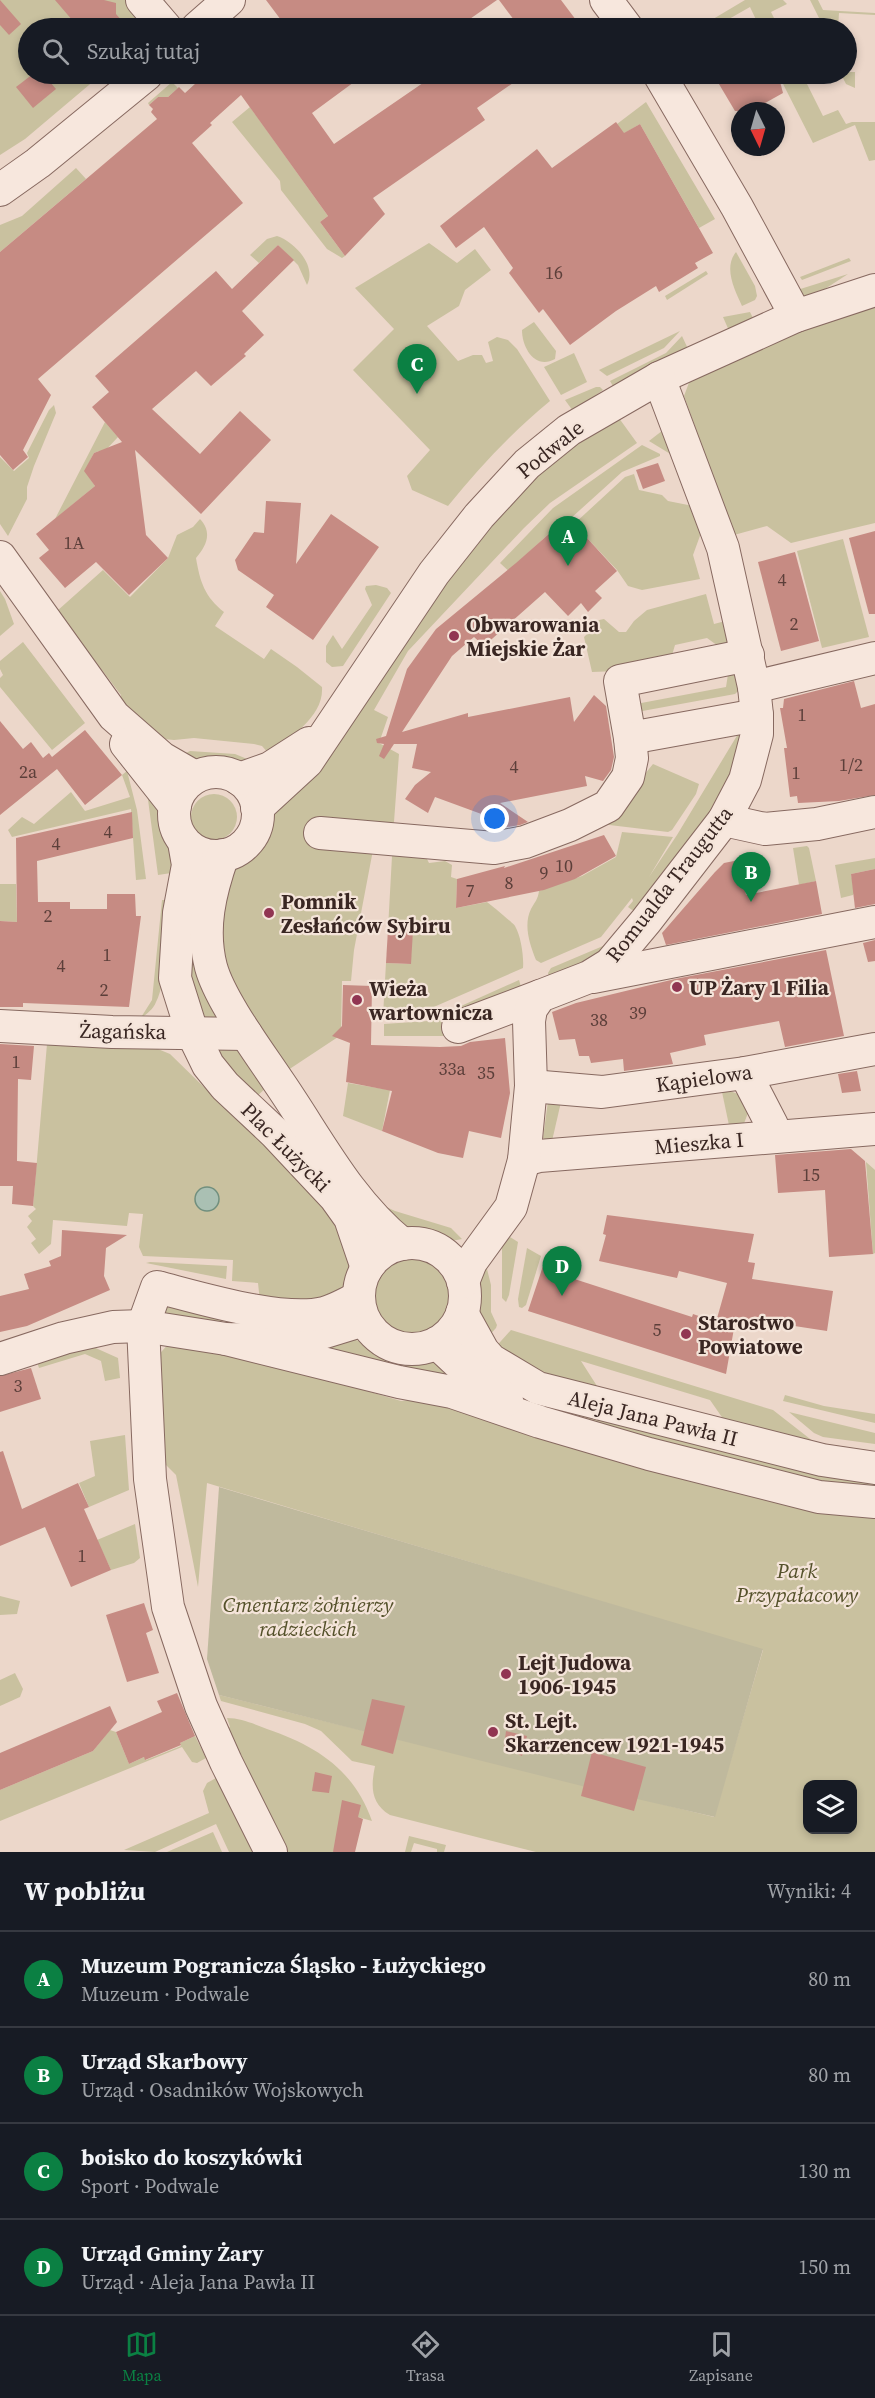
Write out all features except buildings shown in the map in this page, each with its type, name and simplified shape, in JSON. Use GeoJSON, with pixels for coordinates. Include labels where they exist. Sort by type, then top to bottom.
{"type":"FeatureCollection","features":[{"type":"Feature","properties":{"kind":"street"},"geometry":{"type":"LineString","coordinates":[[142,0],[157,18]]}},
{"type":"Feature","properties":{"kind":"street"},"geometry":{"type":"LineString","coordinates":[[208,18],[229,0]]}},
{"type":"Feature","properties":{"kind":"street"},"geometry":{"type":"LineString","coordinates":[[606,0],[620,18]]}},
{"type":"Feature","properties":{"kind":"street"},"geometry":{"type":"LineString","coordinates":[[0,190],[38,163],[135,84]]}},
{"type":"Feature","properties":{"kind":"street"},"geometry":{"type":"LineString","coordinates":[[665,84],[737,207],[796,316]]}},
{"type":"Feature","properties":{"kind":"street","name":"Podwale"},"geometry":{"type":"LineString","coordinates":[[257,807],[307,762],[434,573],[479,516],[527,464],[569,430],[659,378],[796,316],[875,290]]}},
{"type":"Feature","properties":{"kind":"street","name":"Romualda Traugutta"},"geometry":{"type":"LineString","coordinates":[[458,1027],[589,977],[610,964],[724,820],[745,780],[757,734],[756,701],[748,655],[723,548],[659,378]]}},
{"type":"Feature","properties":{"kind":"street"},"geometry":{"type":"LineString","coordinates":[[0,557],[114,716],[162,758],[195,777]]}},
{"type":"Feature","properties":{"kind":"street"},"geometry":{"type":"LineString","coordinates":[[320,833],[494,848],[525,842],[570,825],[608,806],[628,777],[632,758],[620,681],[748,655]]}},
{"type":"Feature","properties":{"kind":"street"},"geometry":{"type":"LineString","coordinates":[[630,738],[756,701],[875,658]]}},
{"type":"Feature","properties":{"kind":"street"},"geometry":{"type":"LineString","coordinates":[[114,716],[124,742],[174,806]]}},
{"type":"Feature","properties":{"kind":"street","name":"Podwale"},"geometry":{"type":"LineString","coordinates":[[239,779],[270,768],[325,733]]}},
{"type":"Feature","properties":{"kind":"street"},"geometry":{"type":"LineString","coordinates":[[213,772],[222,772],[239,779],[251,791],[257,807],[255,827],[246,844],[223,855],[209,855],[195,851],[184,842],[177,831],[174,819],[174,806],[186,785],[195,777],[213,772]]}},
{"type":"Feature","properties":{"kind":"street"},"geometry":{"type":"LineString","coordinates":[[724,820],[765,829],[817,824],[875,812]]}},
{"type":"Feature","properties":{"kind":"street"},"geometry":{"type":"LineString","coordinates":[[135,1032],[154,1016],[175,978],[179,913],[188,865],[184,842]]}},
{"type":"Feature","properties":{"kind":"street","name":"Plac Łużycki"},"geometry":{"type":"LineString","coordinates":[[223,855],[207,913],[207,947],[212,969],[246,1034],[349,1189],[375,1221],[402,1244]]}},
{"type":"Feature","properties":{"kind":"street"},"geometry":{"type":"LineString","coordinates":[[589,977],[875,922]]}},
{"type":"Feature","properties":{"kind":"street","name":"Plac Łużycki"},"geometry":{"type":"LineString","coordinates":[[175,978],[192,1032],[208,1065],[225,1086],[336,1197],[350,1218],[367,1268]]}},
{"type":"Feature","properties":{"kind":"street"},"geometry":{"type":"LineString","coordinates":[[463,1282],[482,1244],[510,1207],[524,1160],[531,1086],[531,1009],[540,996]]}},
{"type":"Feature","properties":{"kind":"street","name":"Żagańska"},"geometry":{"type":"LineString","coordinates":[[0,1026],[246,1034]]}},
{"type":"Feature","properties":{"kind":"street","name":"Kąpielowa"},"geometry":{"type":"LineString","coordinates":[[531,1086],[602,1092],[745,1072],[875,1049]]}},
{"type":"Feature","properties":{"kind":"street"},"geometry":{"type":"LineString","coordinates":[[745,1072],[772,1125],[773,1137]]}},
{"type":"Feature","properties":{"kind":"street","name":"Mieszka I"},"geometry":{"type":"LineString","coordinates":[[524,1160],[538,1156],[875,1129]]}},
{"type":"Feature","properties":{"kind":"street"},"geometry":{"type":"LineString","coordinates":[[414,1243],[431,1246],[442,1252],[457,1267],[463,1282],[465,1298],[462,1313],[452,1330],[437,1343],[421,1349],[388,1344],[374,1334],[361,1309],[361,1278],[369,1262],[382,1251],[402,1244],[414,1243]]}},
{"type":"Feature","properties":{"kind":"street"},"geometry":{"type":"LineString","coordinates":[[442,1252],[482,1244]]}},
{"type":"Feature","properties":{"kind":"street"},"geometry":{"type":"LineString","coordinates":[[271,1852],[201,1706],[168,1607],[150,1479],[144,1326],[157,1287],[231,1306],[288,1314],[361,1309]]}},
{"type":"Feature","properties":{"kind":"street"},"geometry":{"type":"LineString","coordinates":[[0,1359],[84,1333],[144,1326],[226,1339],[299,1340],[361,1309]]}},
{"type":"Feature","properties":{"kind":"street","name":"Aleja Jana Pawła II"},"geometry":{"type":"LineString","coordinates":[[462,1313],[483,1351],[491,1360],[538,1388],[791,1453],[875,1468]]}},
{"type":"Feature","properties":{"kind":"street","name":"Aleja Jana Pawła II"},"geometry":{"type":"LineString","coordinates":[[226,1339],[399,1382],[452,1392],[540,1422],[649,1454],[819,1497],[875,1502]]}},
{"type":"Feature","properties":{"kind":"street","name":"Aleja Jana Pawła II"},"geometry":{"type":"LineString","coordinates":[[437,1343],[468,1372],[540,1422]]}},
{"type":"Feature","properties":{"kind":"green space"},"geometry":{"type":"Polygon","coordinates":[[[0,0],[125,0],[140,18],[18,18],[18,84],[90,84],[25,139],[0,155],[0,0]]]}},
{"type":"Feature","properties":{"kind":"green space"},"geometry":{"type":"Polygon","coordinates":[[[745,0],[783,0],[787,4],[771,12],[774,18],[755,18],[750,7],[731,18],[715,18],[745,0]]]}},
{"type":"Feature","properties":{"kind":"green space"},"geometry":{"type":"Polygon","coordinates":[[[810,0],[818,0],[823,10],[875,13],[875,15],[839,13],[839,18],[819,18],[810,0]]]}},
{"type":"Feature","properties":{"kind":"green space"},"geometry":{"type":"Polygon","coordinates":[[[170,84],[174,84],[178,88],[168,97],[158,97],[149,105],[148,103],[170,84]]]}},
{"type":"Feature","properties":{"kind":"green space"},"geometry":{"type":"Polygon","coordinates":[[[783,84],[807,84],[823,116],[838,110],[846,124],[875,122],[875,160],[869,161],[855,125],[813,143],[783,84]]]}},
{"type":"Feature","properties":{"kind":"green space"},"geometry":{"type":"Polygon","coordinates":[[[646,102],[715,219],[699,228],[640,124],[623,134],[617,124],[646,102]]]}},
{"type":"Feature","properties":{"kind":"green space"},"geometry":{"type":"Polygon","coordinates":[[[250,107],[328,216],[320,222],[345,256],[342,258],[327,249],[281,190],[280,181],[232,122],[250,107]]]}},
{"type":"Feature","properties":{"kind":"green space"},"geometry":{"type":"Polygon","coordinates":[[[76,168],[86,179],[0,252],[0,225],[22,216],[76,168]]]}},
{"type":"Feature","properties":{"kind":"green space"},"geometry":{"type":"Polygon","coordinates":[[[277,236],[297,249],[307,263],[309,278],[307,285],[298,265],[278,245],[259,263],[250,255],[267,239],[277,236]]]}},
{"type":"Feature","properties":{"kind":"green space"},"geometry":{"type":"Polygon","coordinates":[[[429,243],[457,263],[475,249],[491,270],[465,290],[459,306],[427,326],[458,361],[473,355],[482,355],[486,363],[493,361],[488,342],[497,337],[508,340],[517,349],[550,401],[496,451],[448,506],[412,490],[407,476],[430,450],[353,370],[394,329],[355,288],[429,243]]]}},
{"type":"Feature","properties":{"kind":"green space"},"geometry":{"type":"Polygon","coordinates":[[[736,252],[755,286],[757,296],[755,300],[742,306],[730,272],[732,258],[736,252]]]}},
{"type":"Feature","properties":{"kind":"green space"},"geometry":{"type":"Polygon","coordinates":[[[849,258],[851,261],[802,280],[800,277],[849,258]]]}},
{"type":"Feature","properties":{"kind":"green space"},"geometry":{"type":"Polygon","coordinates":[[[706,271],[708,274],[667,300],[665,296],[706,271]]]}},
{"type":"Feature","properties":{"kind":"green space"},"geometry":{"type":"Polygon","coordinates":[[[848,274],[811,298],[805,299],[794,291],[848,274]]]}},
{"type":"Feature","properties":{"kind":"green space"},"geometry":{"type":"Polygon","coordinates":[[[875,303],[875,523],[791,543],[767,526],[734,535],[684,396],[690,380],[760,341],[875,303]]]}},
{"type":"Feature","properties":{"kind":"green space"},"geometry":{"type":"Polygon","coordinates":[[[750,312],[754,320],[730,333],[723,317],[750,312]]]}},
{"type":"Feature","properties":{"kind":"green space"},"geometry":{"type":"Polygon","coordinates":[[[534,322],[556,351],[555,359],[541,362],[527,350],[522,330],[534,322]]]}},
{"type":"Feature","properties":{"kind":"green space"},"geometry":{"type":"Polygon","coordinates":[[[680,331],[664,348],[607,376],[599,370],[680,331]]]}},
{"type":"Feature","properties":{"kind":"green space"},"geometry":{"type":"Polygon","coordinates":[[[682,336],[689,351],[614,388],[610,381],[666,353],[682,336]]]}},
{"type":"Feature","properties":{"kind":"green space"},"geometry":{"type":"Polygon","coordinates":[[[574,353],[587,382],[561,395],[544,367],[574,353]]]}},
{"type":"Feature","properties":{"kind":"green space"},"geometry":{"type":"Polygon","coordinates":[[[596,387],[603,390],[573,411],[565,400],[596,387]]]}},
{"type":"Feature","properties":{"kind":"green space"},"geometry":{"type":"Polygon","coordinates":[[[54,405],[56,413],[34,466],[27,487],[27,499],[8,536],[0,524],[0,457],[14,471],[29,458],[27,453],[49,410],[54,405]]]}},
{"type":"Feature","properties":{"kind":"green space"},"geometry":{"type":"Polygon","coordinates":[[[616,414],[637,443],[550,503],[524,528],[408,651],[374,710],[388,717],[379,743],[399,754],[394,822],[373,850],[354,950],[351,981],[342,981],[341,1035],[282,1074],[223,967],[215,897],[230,868],[259,849],[265,838],[268,820],[278,802],[339,742],[448,572],[537,474],[616,414]]]}},
{"type":"Feature","properties":{"kind":"green space"},"geometry":{"type":"Polygon","coordinates":[[[105,422],[118,437],[103,453],[99,451],[94,453],[85,471],[95,486],[55,519],[105,422]]]}},
{"type":"Feature","properties":{"kind":"green space"},"geometry":{"type":"Polygon","coordinates":[[[667,427],[672,455],[649,441],[667,427]]]}},
{"type":"Feature","properties":{"kind":"green space"},"geometry":{"type":"Polygon","coordinates":[[[642,445],[660,456],[622,472],[570,519],[567,517],[518,562],[515,577],[500,563],[553,508],[642,445]]]}},
{"type":"Feature","properties":{"kind":"green space"},"geometry":{"type":"Polygon","coordinates":[[[634,474],[639,490],[662,495],[668,501],[693,506],[701,533],[693,555],[700,579],[642,590],[628,586],[617,570],[574,524],[625,477],[634,474]]]}},
{"type":"Feature","properties":{"kind":"green space"},"geometry":{"type":"Polygon","coordinates":[[[200,519],[206,529],[207,539],[196,558],[199,574],[208,595],[224,612],[215,626],[264,659],[271,649],[322,687],[318,708],[312,717],[269,754],[262,746],[254,744],[194,738],[174,740],[154,738],[118,705],[121,695],[57,611],[103,570],[130,597],[168,558],[177,535],[193,527],[200,519]]]}},
{"type":"Feature","properties":{"kind":"green space"},"geometry":{"type":"Polygon","coordinates":[[[843,539],[869,637],[822,648],[797,551],[843,539]]]}},
{"type":"Feature","properties":{"kind":"green space"},"geometry":{"type":"Polygon","coordinates":[[[376,585],[387,588],[391,593],[343,666],[332,667],[326,662],[326,646],[333,635],[342,649],[372,605],[365,589],[366,586],[376,585]]]}},
{"type":"Feature","properties":{"kind":"green space"},"geometry":{"type":"Polygon","coordinates":[[[0,591],[14,624],[0,636],[0,591]]]}},
{"type":"Feature","properties":{"kind":"green space"},"geometry":{"type":"Polygon","coordinates":[[[706,594],[714,624],[733,619],[736,629],[725,651],[707,638],[675,645],[670,662],[631,662],[618,671],[592,672],[584,637],[590,631],[590,622],[604,619],[619,632],[626,632],[634,621],[647,610],[706,594]]]}},
{"type":"Feature","properties":{"kind":"green space"},"geometry":{"type":"Polygon","coordinates":[[[23,642],[85,723],[52,750],[0,687],[0,678],[3,675],[0,661],[23,642]]]}},
{"type":"Feature","properties":{"kind":"green space"},"geometry":{"type":"Polygon","coordinates":[[[729,668],[736,673],[740,689],[735,694],[637,712],[636,704],[726,687],[729,668]]]}},
{"type":"Feature","properties":{"kind":"green space"},"geometry":{"type":"Polygon","coordinates":[[[738,734],[746,737],[739,774],[639,915],[628,907],[633,901],[632,898],[601,937],[541,963],[536,960],[527,928],[529,915],[539,891],[582,876],[616,857],[622,832],[673,837],[649,877],[738,734]]]}},
{"type":"Feature","properties":{"kind":"green space"},"geometry":{"type":"Polygon","coordinates":[[[190,751],[235,754],[252,761],[225,767],[204,768],[182,755],[190,751]]]}},
{"type":"Feature","properties":{"kind":"green space"},"geometry":{"type":"Polygon","coordinates":[[[653,764],[699,784],[696,794],[672,830],[668,832],[601,824],[624,800],[653,764]]]}},
{"type":"Feature","properties":{"kind":"green space"},"geometry":{"type":"Polygon","coordinates":[[[127,771],[137,810],[146,879],[136,880],[131,809],[12,837],[8,830],[22,817],[34,824],[71,792],[85,811],[130,797],[122,775],[127,771]]]}},
{"type":"Feature","properties":{"kind":"green space"},"geometry":{"type":"Polygon","coordinates":[[[147,792],[164,815],[166,833],[173,848],[178,872],[158,875],[147,792]]]}},
{"type":"Feature","properties":{"kind":"green space"},"geometry":{"type":"Polygon","coordinates":[[[214,794],[230,801],[237,817],[230,833],[214,840],[198,833],[191,817],[198,801],[214,794]]]}},
{"type":"Feature","properties":{"kind":"green space"},"geometry":{"type":"Polygon","coordinates":[[[807,846],[816,881],[799,885],[793,848],[807,846]]]}},
{"type":"Feature","properties":{"kind":"green space"},"geometry":{"type":"Polygon","coordinates":[[[395,850],[426,857],[429,863],[445,861],[452,865],[451,877],[457,879],[456,908],[487,902],[511,922],[517,930],[520,941],[523,968],[420,1013],[383,1016],[386,963],[410,964],[412,930],[388,929],[392,856],[395,850]]]}},
{"type":"Feature","properties":{"kind":"green space"},"geometry":{"type":"Polygon","coordinates":[[[875,858],[875,869],[851,874],[855,892],[853,895],[841,898],[835,865],[875,858]]]}},
{"type":"Feature","properties":{"kind":"green space"},"geometry":{"type":"Polygon","coordinates":[[[208,867],[229,1026],[199,1026],[186,980],[208,867]]]}},
{"type":"Feature","properties":{"kind":"green space"},"geometry":{"type":"Polygon","coordinates":[[[0,884],[16,884],[17,922],[0,921],[0,884]]]}},
{"type":"Feature","properties":{"kind":"green space"},"geometry":{"type":"Polygon","coordinates":[[[162,900],[169,900],[163,981],[155,1005],[140,1019],[152,1000],[162,900]]]}},
{"type":"Feature","properties":{"kind":"green space"},"geometry":{"type":"Polygon","coordinates":[[[629,916],[633,919],[600,956],[549,979],[548,973],[551,968],[603,946],[629,916]]]}},
{"type":"Feature","properties":{"kind":"green space"},"geometry":{"type":"Polygon","coordinates":[[[519,980],[522,990],[458,1011],[461,1006],[519,980]]]}},
{"type":"Feature","properties":{"kind":"green space"},"geometry":{"type":"Polygon","coordinates":[[[453,1010],[456,1036],[384,1036],[384,1024],[428,1021],[453,1010]]]}},
{"type":"Feature","properties":{"kind":"green space"},"geometry":{"type":"Polygon","coordinates":[[[47,1044],[153,1047],[170,1054],[248,1130],[255,1125],[333,1207],[350,1265],[345,1293],[331,1303],[260,1302],[258,1283],[232,1281],[233,1260],[143,1256],[139,1247],[143,1214],[129,1213],[127,1226],[53,1220],[51,1244],[39,1254],[31,1243],[36,1239],[27,1227],[32,1221],[28,1216],[36,1209],[33,1206],[47,1044]]]}},
{"type":"Feature","properties":{"kind":"green space"},"geometry":{"type":"Polygon","coordinates":[[[209,1045],[242,1049],[269,1085],[252,1101],[209,1045]]]}},
{"type":"Feature","properties":{"kind":"green space"},"geometry":{"type":"Polygon","coordinates":[[[348,1083],[390,1090],[382,1131],[343,1116],[348,1083]]]}},
{"type":"Feature","properties":{"kind":"green space"},"geometry":{"type":"Polygon","coordinates":[[[727,1090],[738,1094],[748,1113],[743,1126],[730,1130],[722,1092],[727,1090]]]}},
{"type":"Feature","properties":{"kind":"green space"},"geometry":{"type":"Polygon","coordinates":[[[548,1101],[561,1102],[552,1141],[543,1138],[548,1101]]]}},
{"type":"Feature","properties":{"kind":"green space"},"geometry":{"type":"Polygon","coordinates":[[[866,1162],[875,1170],[875,1253],[873,1254],[866,1162]]]}},
{"type":"Feature","properties":{"kind":"green space"},"geometry":{"type":"Polygon","coordinates":[[[369,1199],[395,1211],[451,1228],[462,1239],[446,1242],[423,1234],[408,1234],[369,1199]]]}},
{"type":"Feature","properties":{"kind":"green space"},"geometry":{"type":"Polygon","coordinates":[[[510,1237],[518,1242],[506,1302],[502,1298],[502,1246],[510,1237]]]}},
{"type":"Feature","properties":{"kind":"green space"},"geometry":{"type":"Polygon","coordinates":[[[527,1248],[541,1256],[526,1305],[522,1308],[519,1307],[518,1299],[527,1248]]]}},
{"type":"Feature","properties":{"kind":"green space"},"geometry":{"type":"Polygon","coordinates":[[[412,1259],[427,1262],[439,1271],[448,1283],[451,1298],[448,1313],[439,1325],[427,1334],[412,1337],[397,1334],[385,1325],[376,1313],[373,1298],[376,1283],[385,1271],[397,1262],[412,1259]]]}},
{"type":"Feature","properties":{"kind":"green space"},"geometry":{"type":"Polygon","coordinates":[[[146,1263],[227,1266],[226,1279],[146,1263]]]}},
{"type":"Feature","properties":{"kind":"green space"},"geometry":{"type":"Polygon","coordinates":[[[486,1265],[491,1285],[491,1312],[497,1325],[484,1341],[473,1319],[476,1296],[475,1279],[486,1265]]]}},
{"type":"Feature","properties":{"kind":"green space"},"geometry":{"type":"Polygon","coordinates":[[[164,1304],[222,1313],[221,1326],[165,1316],[161,1309],[164,1304]]]}},
{"type":"Feature","properties":{"kind":"green space"},"geometry":{"type":"Polygon","coordinates":[[[511,1330],[773,1410],[814,1442],[873,1451],[872,1456],[726,1423],[710,1400],[581,1361],[597,1386],[547,1375],[492,1351],[511,1330]]]}},
{"type":"Feature","properties":{"kind":"green space"},"geometry":{"type":"Polygon","coordinates":[[[353,1339],[368,1344],[387,1356],[413,1361],[427,1357],[455,1373],[445,1384],[314,1347],[353,1339]]]}},
{"type":"Feature","properties":{"kind":"green space","name":"Park Przypałacowy"},"geometry":{"type":"Polygon","coordinates":[[[172,1340],[234,1352],[401,1401],[428,1399],[875,1511],[875,1852],[536,1852],[390,1815],[375,1799],[373,1780],[375,1766],[352,1761],[321,1731],[305,1724],[221,1701],[219,1695],[714,1817],[763,1650],[207,1483],[198,1587],[176,1475],[159,1458],[153,1361],[172,1340]]]}},
{"type":"Feature","properties":{"kind":"green space"},"geometry":{"type":"Polygon","coordinates":[[[89,1345],[118,1358],[120,1378],[105,1381],[101,1361],[85,1354],[39,1368],[37,1362],[89,1345]]]}},
{"type":"Feature","properties":{"kind":"green space"},"geometry":{"type":"Polygon","coordinates":[[[504,1390],[875,1480],[875,1488],[831,1485],[555,1417],[504,1390]]]}},
{"type":"Feature","properties":{"kind":"green space"},"geometry":{"type":"Polygon","coordinates":[[[785,1395],[824,1406],[875,1414],[875,1423],[783,1401],[785,1395]]]}},
{"type":"Feature","properties":{"kind":"green space"},"geometry":{"type":"Polygon","coordinates":[[[789,1412],[875,1433],[875,1444],[823,1437],[814,1433],[789,1412]]]}},
{"type":"Feature","properties":{"kind":"green space"},"geometry":{"type":"Polygon","coordinates":[[[125,1435],[129,1490],[89,1507],[79,1483],[95,1476],[90,1441],[125,1435]]]}},
{"type":"Feature","properties":{"kind":"green space","name":"Cmentarz żołnierzy radzieckich"},"geometry":{"type":"Polygon","coordinates":[[[219,1487],[763,1649],[715,1817],[219,1695],[207,1659],[219,1487]]]}},
{"type":"Feature","properties":{"kind":"green space"},"geometry":{"type":"Polygon","coordinates":[[[135,1524],[140,1558],[134,1563],[111,1570],[97,1540],[135,1524]]]}},
{"type":"Feature","properties":{"kind":"green space"},"geometry":{"type":"Polygon","coordinates":[[[0,1596],[20,1601],[17,1614],[0,1615],[0,1596]]]}},
{"type":"Feature","properties":{"kind":"green space"},"geometry":{"type":"Polygon","coordinates":[[[15,1673],[23,1689],[20,1697],[0,1706],[0,1680],[15,1673]]]}},
{"type":"Feature","properties":{"kind":"green space"},"geometry":{"type":"Polygon","coordinates":[[[227,1718],[257,1725],[302,1743],[332,1762],[355,1787],[372,1821],[358,1817],[333,1852],[283,1852],[224,1731],[230,1727],[227,1718]]]}},
{"type":"Feature","properties":{"kind":"green space"},"geometry":{"type":"Polygon","coordinates":[[[110,1730],[116,1732],[129,1764],[181,1746],[180,1743],[195,1736],[206,1758],[197,1763],[192,1762],[182,1747],[0,1821],[0,1790],[93,1751],[110,1730]]]}},
{"type":"Feature","properties":{"kind":"green space"},"geometry":{"type":"Polygon","coordinates":[[[216,1778],[255,1852],[229,1852],[216,1824],[155,1852],[124,1850],[209,1813],[203,1791],[207,1783],[216,1778]]]}},
{"type":"Feature","properties":{"kind":"green space"},"geometry":{"type":"Polygon","coordinates":[[[213,1832],[222,1852],[167,1852],[213,1832]]]}},
{"type":"Feature","properties":{"kind":"green space"},"geometry":{"type":"Polygon","coordinates":[[[409,1836],[446,1845],[444,1852],[437,1852],[437,1849],[414,1843],[411,1852],[405,1852],[409,1836]]]}},
{"type":"Feature","properties":{"kind":"shaded area"},"geometry":{"type":"Polygon","coordinates":[[[207,1187],[212,1188],[218,1194],[218,1204],[212,1210],[207,1211],[202,1210],[196,1204],[195,1199],[196,1194],[202,1188],[207,1187]]]}},
{"type":"Feature","properties":{"kind":"place","name":"boisko do koszykówki"},"geometry":{"type":"Point","coordinates":[417,394]}},
{"type":"Feature","properties":{"kind":"place","name":"Muzeum Pogranicza Śląsko - Łużyckiego"},"geometry":{"type":"Point","coordinates":[568,566]}},
{"type":"Feature","properties":{"kind":"place","name":"Obwarowania Miejskie Żar"},"geometry":{"type":"Point","coordinates":[454,636]}},
{"type":"Feature","properties":{"kind":"place","name":"Urząd Skarbowy"},"geometry":{"type":"Point","coordinates":[751,902]}},
{"type":"Feature","properties":{"kind":"place","name":"Pomnik Zesłańców Sybiru"},"geometry":{"type":"Point","coordinates":[269,913]}},
{"type":"Feature","properties":{"kind":"place","name":"UP Żary 1 Filia"},"geometry":{"type":"Point","coordinates":[677,987]}},
{"type":"Feature","properties":{"kind":"place","name":"Wieża wartownicza"},"geometry":{"type":"Point","coordinates":[357,1000]}},
{"type":"Feature","properties":{"kind":"place","name":"Urząd Gminy Żary"},"geometry":{"type":"Point","coordinates":[562,1296]}},
{"type":"Feature","properties":{"kind":"place","name":"Starostwo Powiatowe"},"geometry":{"type":"Point","coordinates":[686,1334]}},
{"type":"Feature","properties":{"kind":"place","name":"Lejt Judowa 1906-1945"},"geometry":{"type":"Point","coordinates":[506,1674]}},
{"type":"Feature","properties":{"kind":"place","name":"St. Lejt. Skarzencew 1921-1945"},"geometry":{"type":"Point","coordinates":[493,1732]}}]}
